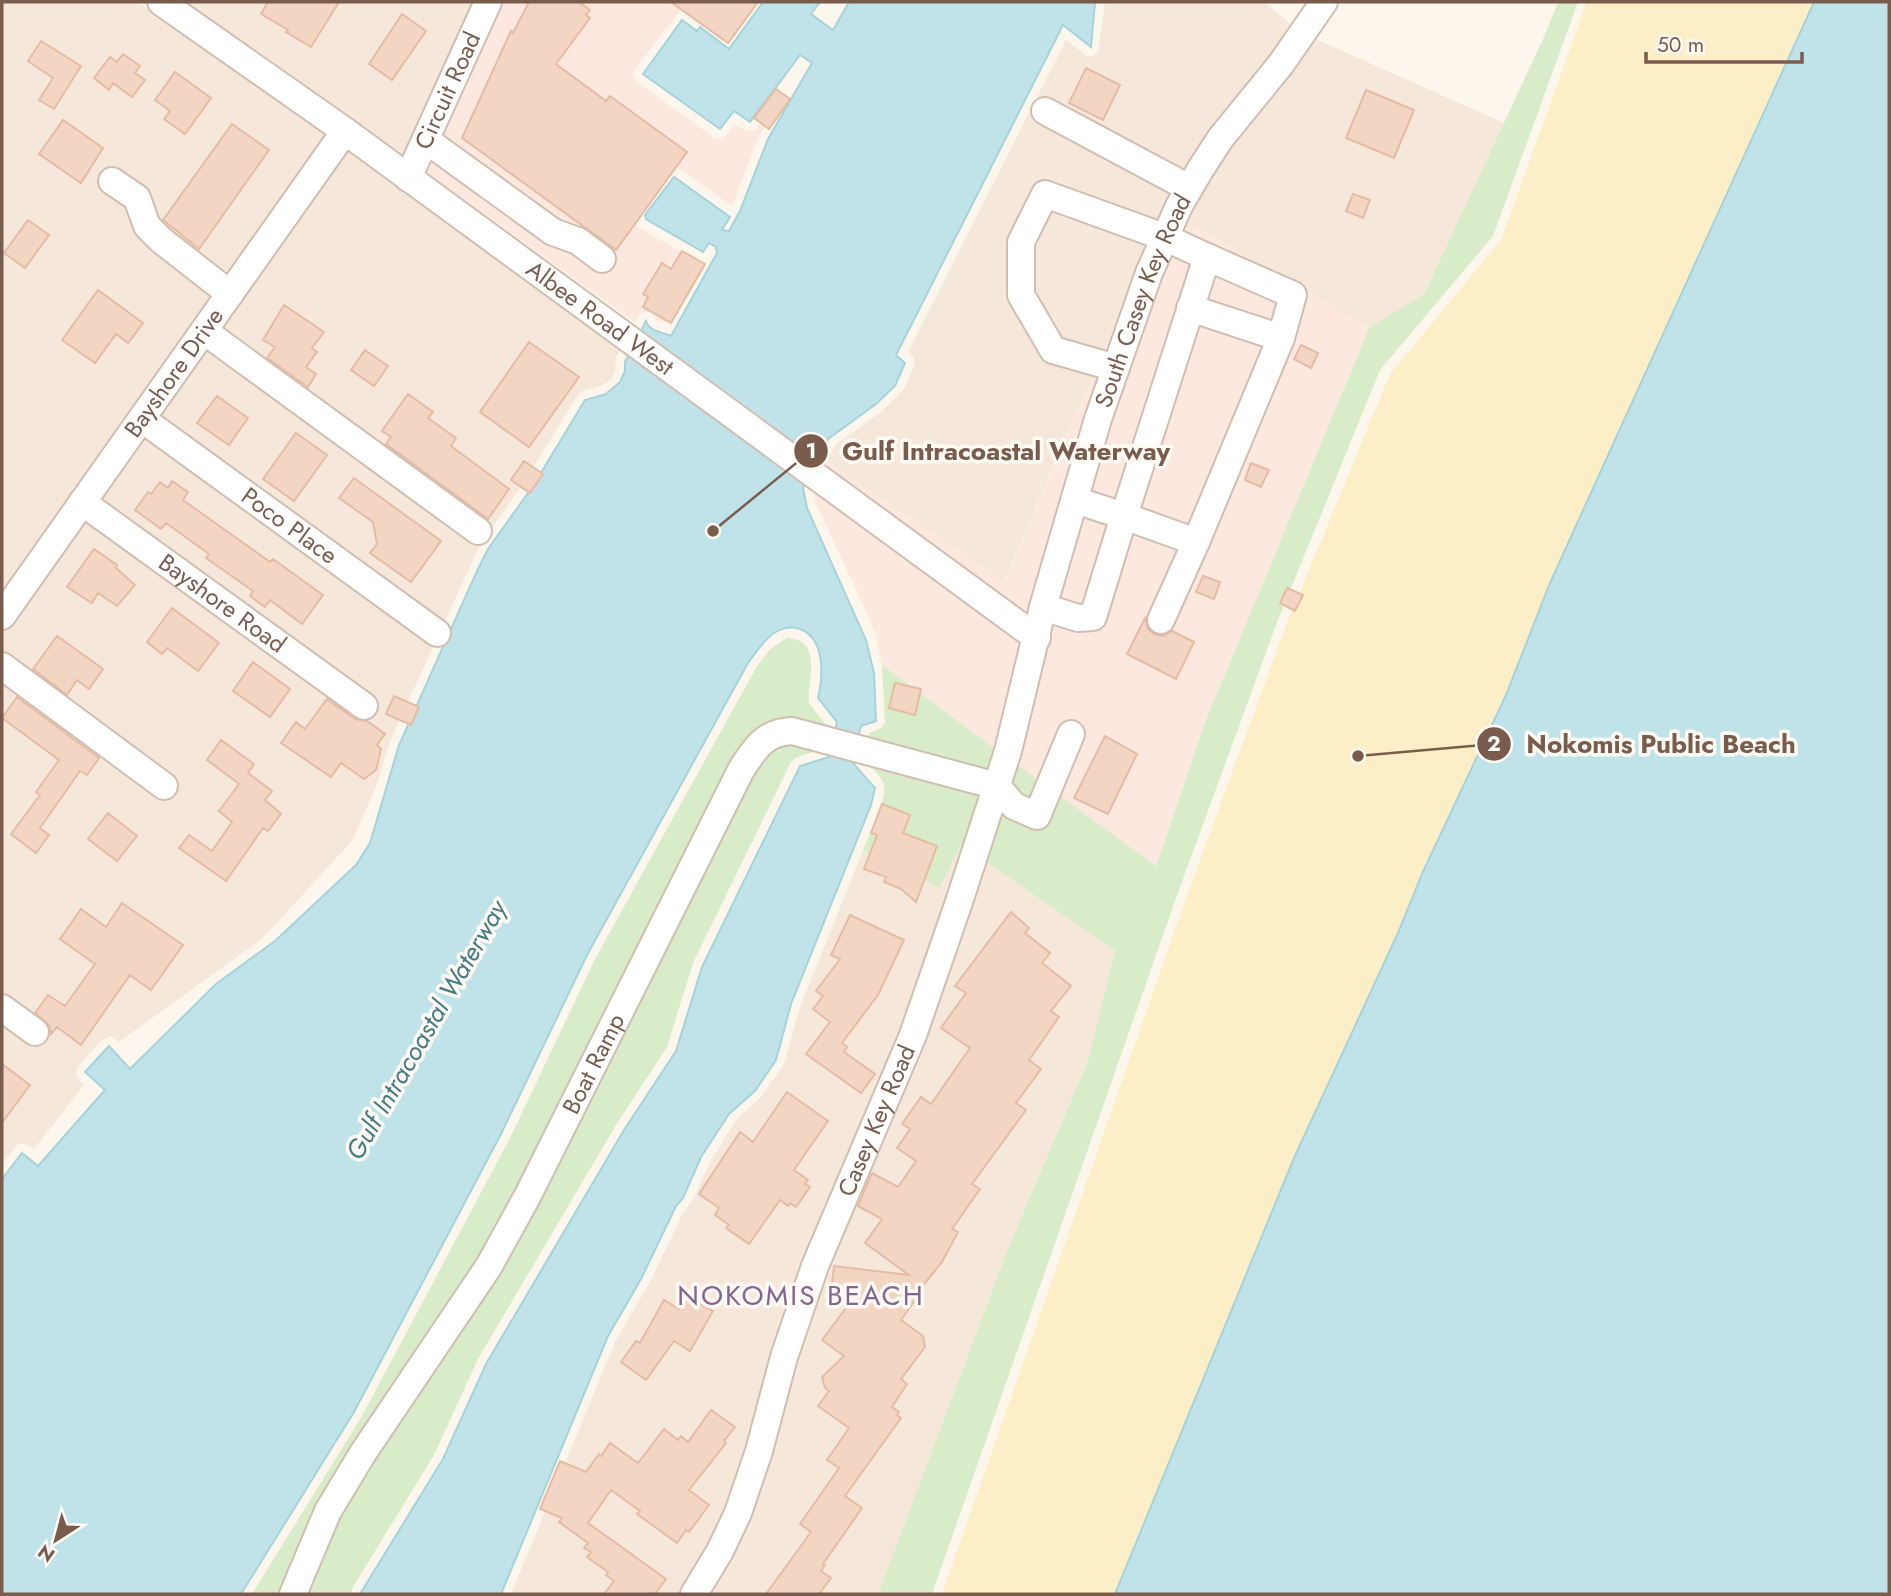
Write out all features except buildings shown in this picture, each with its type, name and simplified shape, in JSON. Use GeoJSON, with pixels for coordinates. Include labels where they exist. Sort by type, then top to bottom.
{"type":"FeatureCollection","features":[{"type":"Feature","properties":{"kind":"street","name":"Albee Road West"},"geometry":{"type":"LineString","coordinates":[[161,2],[345,131],[1037,638]]}},
{"type":"Feature","properties":{"kind":"street","name":"Circuit Road"},"geometry":{"type":"LineString","coordinates":[[408,178],[488,2]]}},
{"type":"Feature","properties":{"kind":"street","name":"South Casey Key Road"},"geometry":{"type":"LineString","coordinates":[[1037,638],[1074,500],[1116,368],[1164,237],[1189,188],[1220,139],[1281,64],[1324,2]]}},
{"type":"Feature","properties":{"kind":"street"},"geometry":{"type":"LineString","coordinates":[[1045,111],[1189,188]]}},
{"type":"Feature","properties":{"kind":"street","name":"Bayshore Drive"},"geometry":{"type":"LineString","coordinates":[[2,616],[345,131]]}},
{"type":"Feature","properties":{"kind":"street"},"geometry":{"type":"LineString","coordinates":[[426,140],[553,232],[578,241],[602,259]]}},
{"type":"Feature","properties":{"kind":"street"},"geometry":{"type":"LineString","coordinates":[[112,181],[137,198],[147,226],[160,240],[230,294]]}},
{"type":"Feature","properties":{"kind":"street"},"geometry":{"type":"LineString","coordinates":[[1116,368],[1053,350],[1021,295],[1021,242],[1045,194],[1164,237],[1293,295],[1281,338],[1161,621]]}},
{"type":"Feature","properties":{"kind":"street"},"geometry":{"type":"LineString","coordinates":[[538,273],[553,232]]}},
{"type":"Feature","properties":{"kind":"street"},"geometry":{"type":"LineString","coordinates":[[1044,607],[1078,618],[1093,617],[1207,257]]}},
{"type":"Feature","properties":{"kind":"street"},"geometry":{"type":"LineString","coordinates":[[1190,308],[1281,338]]}},
{"type":"Feature","properties":{"kind":"street"},"geometry":{"type":"LineString","coordinates":[[204,331],[478,531]]}},
{"type":"Feature","properties":{"kind":"street","name":"Poco Place"},"geometry":{"type":"LineString","coordinates":[[142,419],[438,633]]}},
{"type":"Feature","properties":{"kind":"street"},"geometry":{"type":"LineString","coordinates":[[1074,500],[1196,542]]}},
{"type":"Feature","properties":{"kind":"street","name":"Bayshore Road"},"geometry":{"type":"LineString","coordinates":[[82,502],[364,706]]}},
{"type":"Feature","properties":{"kind":"street","name":"Casey Key Road"},"geometry":{"type":"LineString","coordinates":[[694,1594],[720,1551],[738,1513],[760,1451],[784,1357],[815,1266],[914,1035],[997,786],[1037,638]]}},
{"type":"Feature","properties":{"kind":"street"},"geometry":{"type":"LineString","coordinates":[[2,666],[164,786]]}},
{"type":"Feature","properties":{"kind":"street","name":"Boat Ramp"},"geometry":{"type":"LineString","coordinates":[[293,1594],[328,1511],[363,1452],[502,1243],[752,752],[778,732],[792,731],[997,786]]}},
{"type":"Feature","properties":{"kind":"street"},"geometry":{"type":"LineString","coordinates":[[997,786],[1014,806],[1037,816],[1071,734]]}},
{"type":"Feature","properties":{"kind":"street"},"geometry":{"type":"LineString","coordinates":[[2,1008],[35,1032]]}},
{"type":"Feature","properties":{"kind":"shaded area"},"geometry":{"type":"Polygon","coordinates":[[[3,2],[136,2],[159,14],[330,134],[2,598],[3,2]]]}},
{"type":"Feature","properties":{"kind":"shaded area"},"geometry":{"type":"Polygon","coordinates":[[[183,2],[485,2],[415,164],[183,2]]]}},
{"type":"Feature","properties":{"kind":"shaded area"},"geometry":{"type":"Polygon","coordinates":[[[485,2],[752,2],[727,35],[686,10],[680,11],[633,74],[637,82],[716,139],[724,137],[735,124],[747,131],[755,130],[786,90],[759,136],[732,206],[674,167],[636,221],[638,227],[702,263],[667,323],[656,320],[654,314],[649,311],[640,314],[635,322],[415,164],[485,2]]]}},
{"type":"Feature","properties":{"kind":"shaded area"},"geometry":{"type":"Polygon","coordinates":[[[1105,2],[1264,2],[1302,33],[1504,123],[1424,294],[1369,328],[1165,210],[1004,582],[827,462],[835,445],[882,411],[904,389],[915,363],[908,352],[1066,40],[1087,56],[1098,52],[1105,2]]]}},
{"type":"Feature","properties":{"kind":"shaded area"},"geometry":{"type":"Polygon","coordinates":[[[347,147],[621,349],[616,357],[615,371],[612,378],[603,385],[582,391],[577,396],[525,481],[480,545],[390,741],[377,784],[352,841],[262,939],[119,1042],[111,1036],[102,1040],[77,1068],[77,1077],[84,1085],[34,1149],[25,1143],[17,1145],[2,1164],[2,635],[347,147]]]}},
{"type":"Feature","properties":{"kind":"shaded area"},"geometry":{"type":"Polygon","coordinates":[[[1165,209],[1369,328],[1205,722],[1155,867],[1015,763],[1047,642],[1052,635],[824,467],[827,462],[1005,582],[1165,209]]]}},
{"type":"Feature","properties":{"kind":"shaded area"},"geometry":{"type":"Polygon","coordinates":[[[814,490],[1024,644],[997,750],[882,665],[876,636],[816,504],[814,490]]]}},
{"type":"Feature","properties":{"kind":"shaded area"},"geometry":{"type":"Polygon","coordinates":[[[961,845],[965,848],[903,1032],[728,1509],[682,1594],[511,1594],[616,1340],[650,1282],[711,1160],[736,1120],[762,1096],[784,1064],[800,1007],[863,850],[939,888],[961,845]]]}},
{"type":"Feature","properties":{"kind":"shaded area"},"geometry":{"type":"Polygon","coordinates":[[[984,861],[1115,950],[1088,1061],[1009,1246],[878,1594],[707,1594],[826,1269],[984,861]]]}},
{"type":"Feature","properties":{"kind":"green space"},"geometry":{"type":"Polygon","coordinates":[[[1558,2],[1578,2],[1493,236],[1380,370],[1276,625],[1175,901],[932,1594],[878,1594],[1009,1246],[1088,1061],[1115,950],[984,861],[1015,763],[1156,866],[1205,722],[1369,328],[1424,294],[1558,2]]]}},
{"type":"Feature","properties":{"kind":"green space"},"geometry":{"type":"Polygon","coordinates":[[[787,638],[798,640],[810,653],[809,703],[826,725],[821,749],[791,762],[693,963],[667,1047],[616,1125],[478,1359],[434,1455],[351,1594],[252,1594],[362,1416],[510,1138],[595,959],[756,668],[769,650],[787,638]]]}},
{"type":"Feature","properties":{"kind":"green space"},"geometry":{"type":"Polygon","coordinates":[[[882,665],[997,750],[965,848],[961,846],[939,888],[863,850],[884,791],[881,778],[862,759],[869,733],[881,728],[885,723],[882,665]]]}},
{"type":"Feature","properties":{"kind":"sand"},"geometry":{"type":"Polygon","coordinates":[[[1587,2],[1814,2],[1550,583],[1506,695],[1294,1158],[1115,1594],[942,1594],[1184,904],[1285,628],[1390,374],[1501,240],[1587,2]]]}},
{"type":"Feature","properties":{"kind":"water"},"geometry":{"type":"Polygon","coordinates":[[[763,2],[820,2],[811,14],[833,30],[849,2],[1095,2],[1091,47],[1063,25],[896,355],[905,363],[895,386],[876,404],[828,439],[803,488],[807,508],[866,640],[874,673],[876,721],[861,726],[852,762],[875,788],[871,805],[791,1004],[776,1060],[755,1091],[729,1114],[701,1157],[641,1279],[608,1336],[501,1594],[360,1594],[443,1459],[486,1364],[624,1130],[676,1051],[702,967],[800,766],[829,757],[837,722],[818,698],[821,659],[808,634],[793,628],[774,633],[748,663],[587,955],[501,1134],[354,1412],[241,1594],[2,1594],[2,1179],[22,1153],[38,1166],[105,1090],[85,1072],[109,1046],[130,1069],[216,984],[275,941],[356,865],[370,843],[399,745],[488,549],[533,486],[585,400],[606,394],[620,382],[625,371],[625,362],[646,321],[653,330],[671,336],[717,253],[716,247],[709,243],[703,252],[646,219],[645,215],[674,177],[730,217],[722,230],[729,231],[740,211],[768,139],[812,63],[800,55],[750,122],[734,111],[720,129],[643,74],[682,20],[697,31],[700,27],[729,49],[763,2]]]}},
{"type":"Feature","properties":{"kind":"water"},"geometry":{"type":"Polygon","coordinates":[[[1814,2],[1889,2],[1889,1594],[1115,1594],[1294,1158],[1506,695],[1550,583],[1814,2]]]}},
{"type":"Feature","properties":{"kind":"place","name":"Gulf Intracoastal Waterway"},"geometry":{"type":"Point","coordinates":[713,531]}},
{"type":"Feature","properties":{"kind":"place","name":"Nokomis Public Beach"},"geometry":{"type":"Point","coordinates":[1358,756]}},
{"type":"Feature","properties":{"kind":"district","name":"NOKOMIS BEACH"},"geometry":{"type":"Point","coordinates":[801,1295]}}]}
